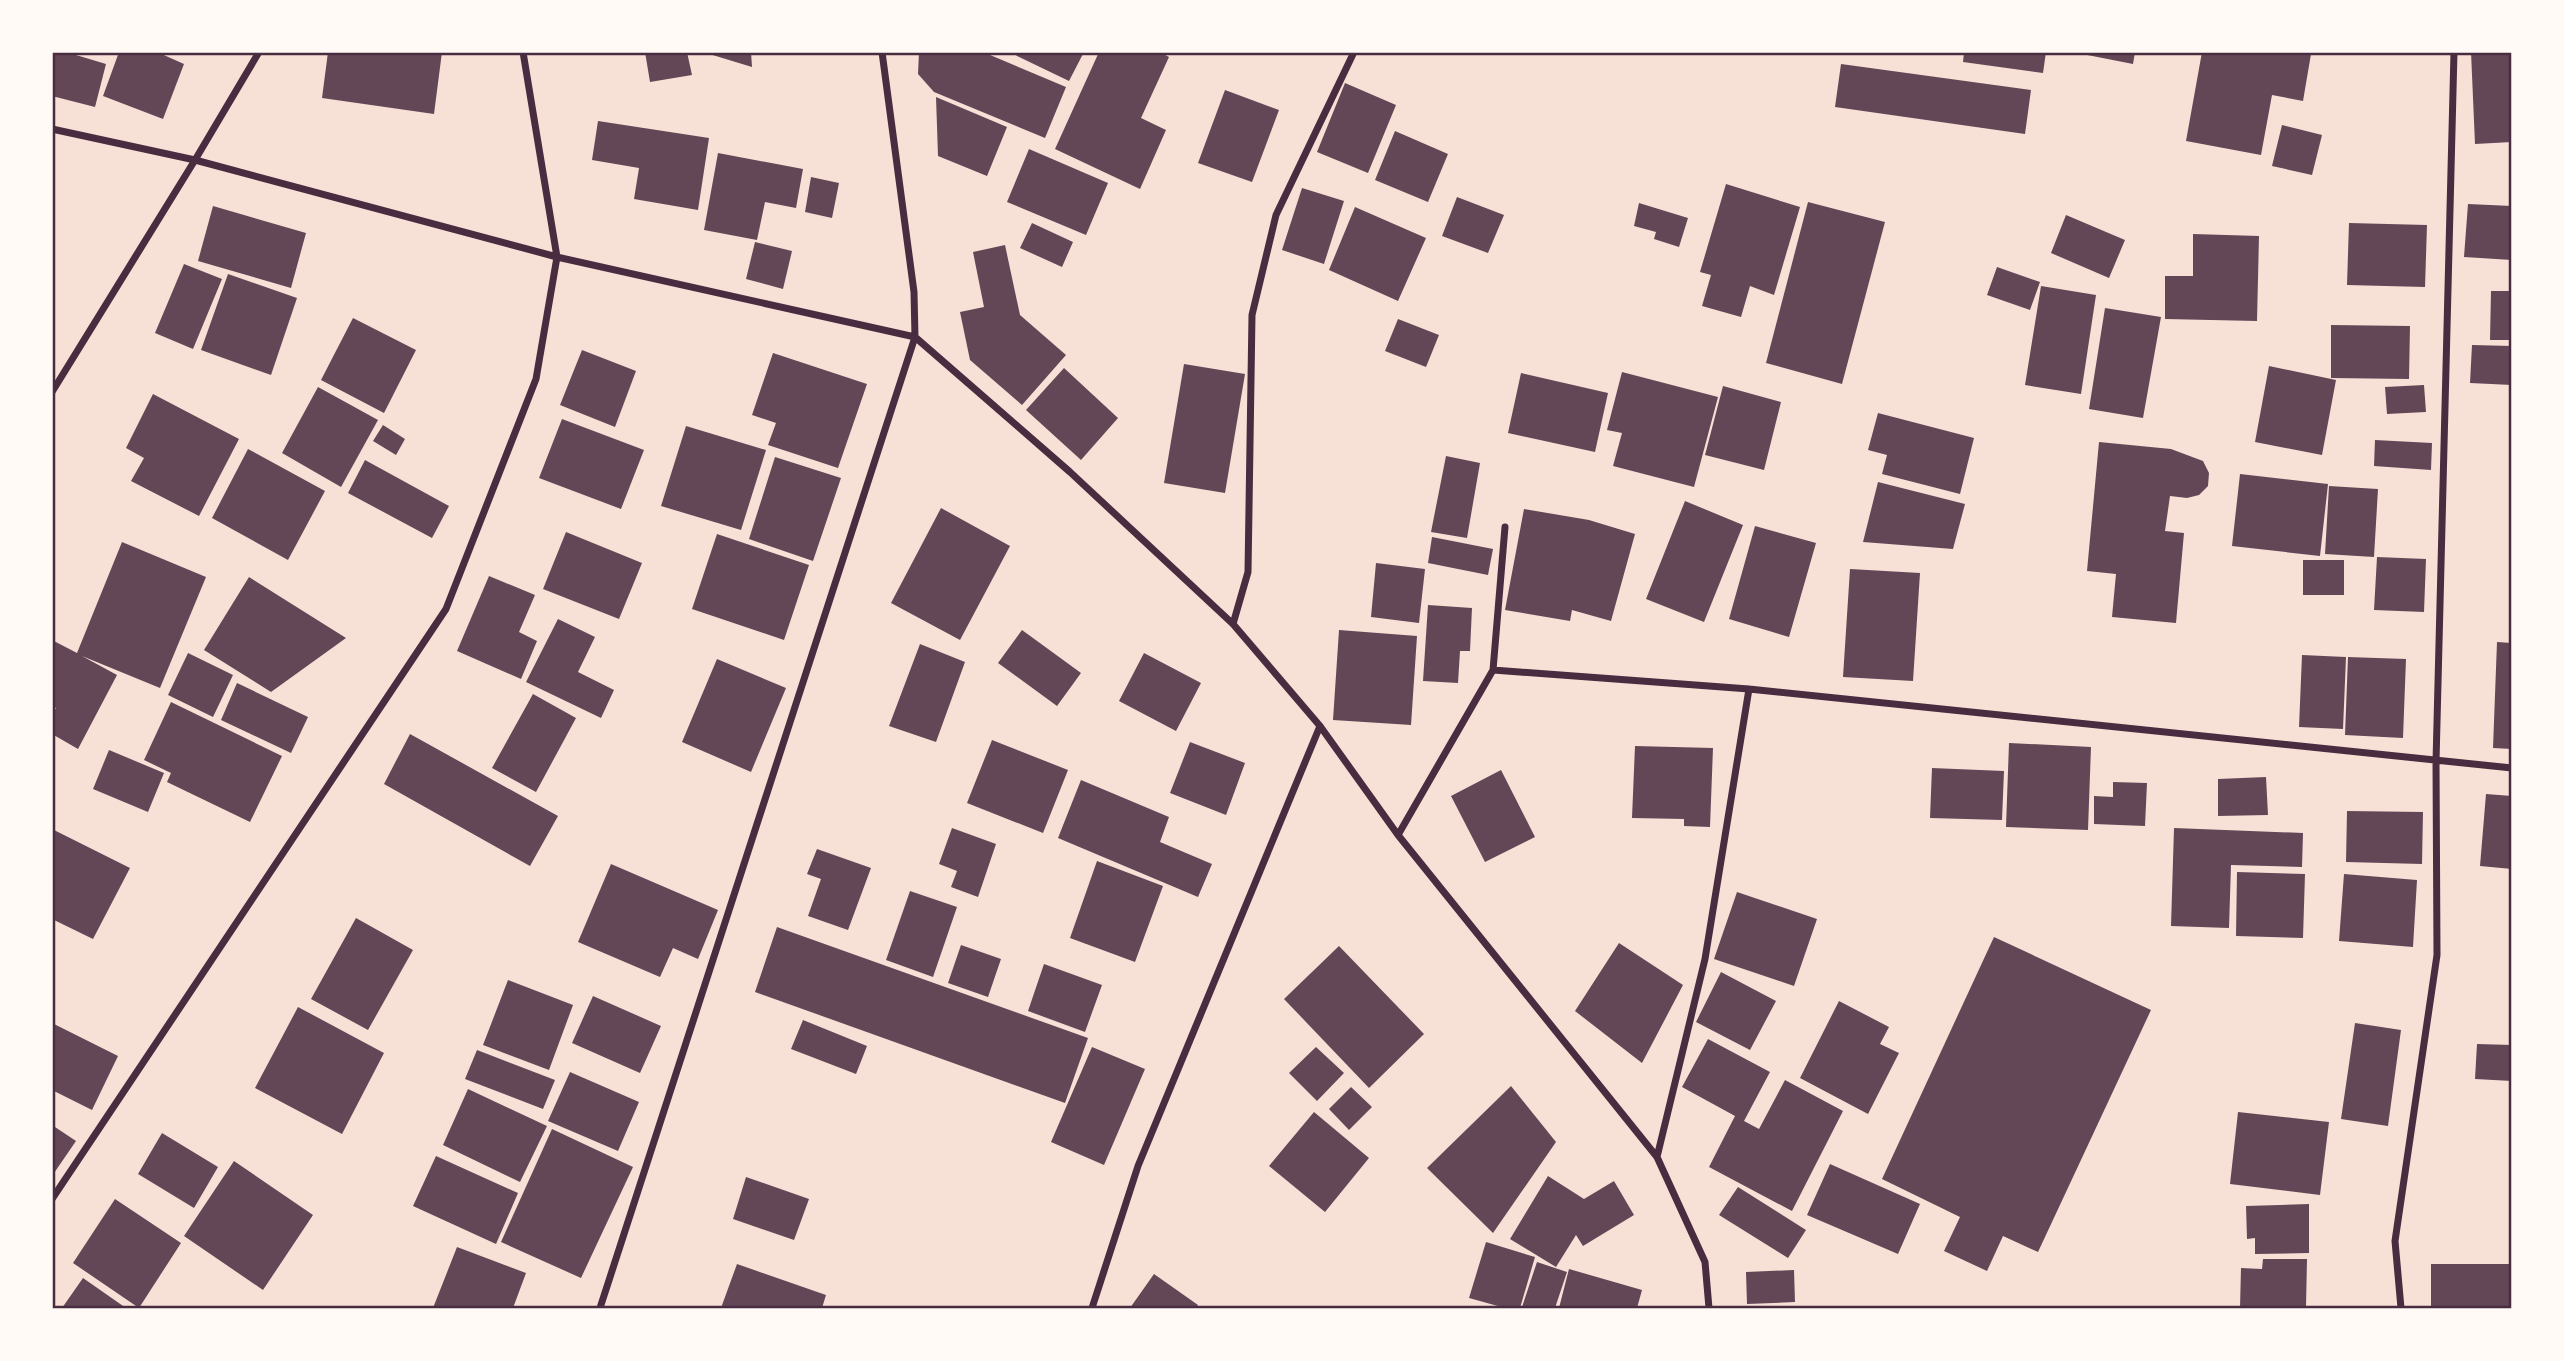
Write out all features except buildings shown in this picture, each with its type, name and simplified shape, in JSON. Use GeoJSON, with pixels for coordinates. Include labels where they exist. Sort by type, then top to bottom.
{"type":"FeatureCollection","features":[{"type":"Feature","properties":{"kind":"street"},"geometry":{"type":"LineString","coordinates":[[52,392],[259,52]]}},
{"type":"Feature","properties":{"kind":"street"},"geometry":{"type":"LineString","coordinates":[[52,1199],[446,609],[536,379],[557,257],[523,52]]}},
{"type":"Feature","properties":{"kind":"street"},"geometry":{"type":"LineString","coordinates":[[600,1308],[915,337],[914,292],[883,52]]}},
{"type":"Feature","properties":{"kind":"street"},"geometry":{"type":"LineString","coordinates":[[1233,624],[1248,572],[1252,315],[1276,215],[1354,52]]}},
{"type":"Feature","properties":{"kind":"street"},"geometry":{"type":"LineString","coordinates":[[2401,1308],[2395,1241],[2437,954],[2436,762],[2454,52]]}},
{"type":"Feature","properties":{"kind":"street"},"geometry":{"type":"LineString","coordinates":[[52,129],[195,160],[557,257],[915,337],[1070,472],[1233,624],[1320,726],[1398,835],[1657,1157],[1705,1262],[1709,1308]]}},
{"type":"Feature","properties":{"kind":"street"},"geometry":{"type":"LineString","coordinates":[[1398,835],[1493,670],[1505,527]]}},
{"type":"Feature","properties":{"kind":"street"},"geometry":{"type":"LineString","coordinates":[[1493,670],[1749,689],[2511,768]]}},
{"type":"Feature","properties":{"kind":"street"},"geometry":{"type":"LineString","coordinates":[[1657,1157],[1705,959],[1749,689]]}},
{"type":"Feature","properties":{"kind":"street"},"geometry":{"type":"LineString","coordinates":[[1092,1308],[1138,1166],[1320,726]]}}]}
